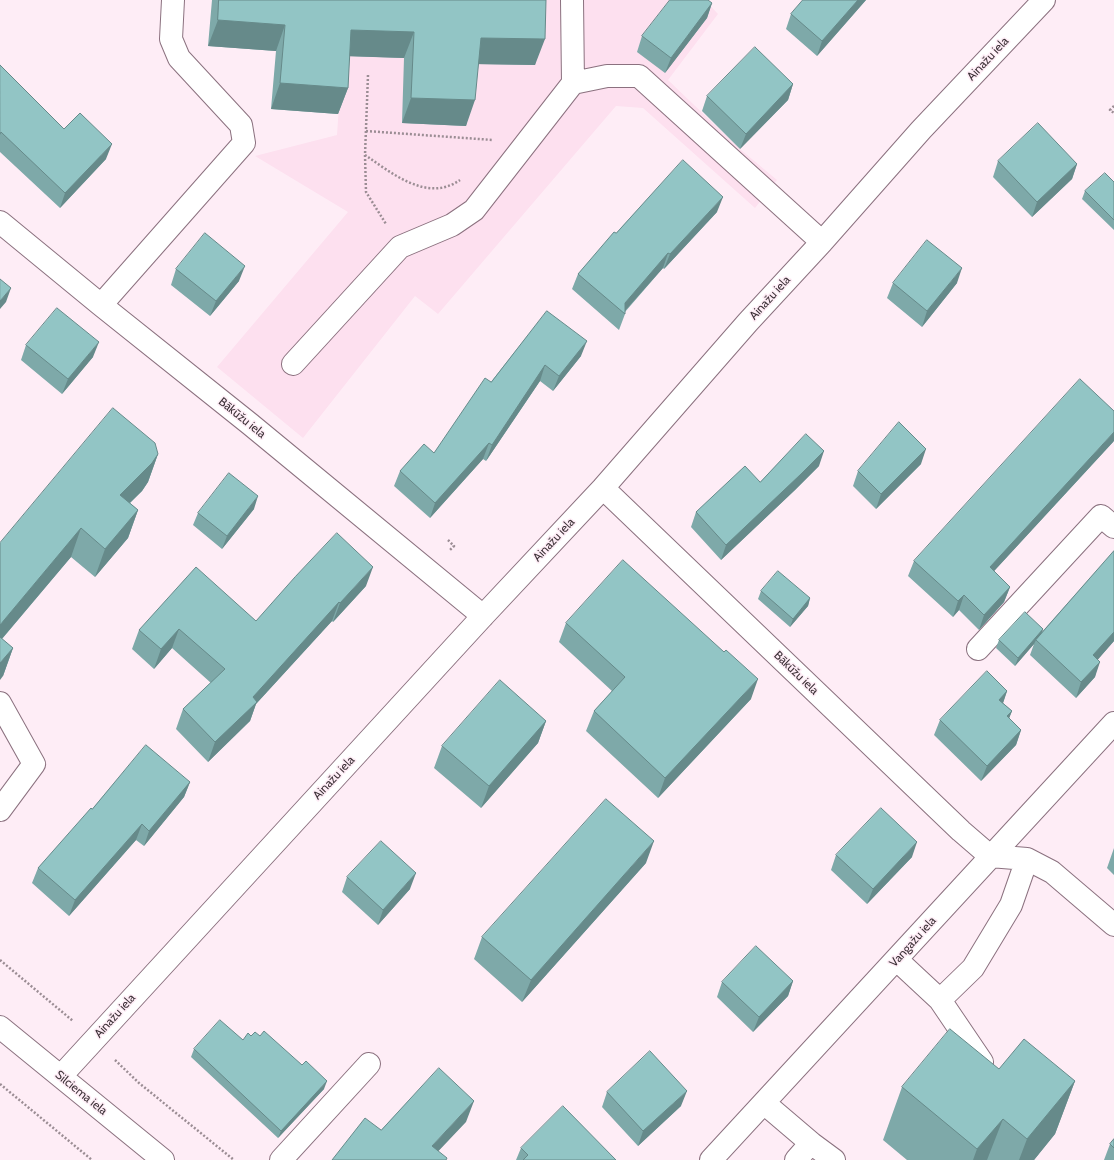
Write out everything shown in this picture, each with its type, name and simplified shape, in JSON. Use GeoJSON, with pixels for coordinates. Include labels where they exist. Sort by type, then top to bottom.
{"type":"FeatureCollection","features":[{"type":"Feature","properties":{"kind":"street"},"geometry":{"type":"LineString","coordinates":[[101,305],[244,143],[241,125],[178,58],[171,39],[173,0]]}},
{"type":"Feature","properties":{"kind":"street"},"geometry":{"type":"LineString","coordinates":[[294,364],[400,247],[452,225],[474,210],[573,83],[572,0]]}},
{"type":"Feature","properties":{"kind":"street","name":"Ainažu iela"},"geometry":{"type":"LineString","coordinates":[[61,1076],[483,616],[603,488],[757,312],[822,242],[921,130],[1044,0]]}},
{"type":"Feature","properties":{"kind":"street"},"geometry":{"type":"LineString","coordinates":[[573,83],[607,76],[639,76],[822,242]]}},
{"type":"Feature","properties":{"kind":"street","name":"Bākūžu iela"},"geometry":{"type":"LineString","coordinates":[[0,222],[250,424],[483,616]]}},
{"type":"Feature","properties":{"kind":"street","name":"Bākūžu iela"},"geometry":{"type":"LineString","coordinates":[[603,488],[956,826],[990,856]]}},
{"type":"Feature","properties":{"kind":"street"},"geometry":{"type":"LineString","coordinates":[[978,649],[1101,516],[1114,528]]}},
{"type":"Feature","properties":{"kind":"street"},"geometry":{"type":"LineString","coordinates":[[0,703],[34,764],[0,810]]}},
{"type":"Feature","properties":{"kind":"street","name":"Vangažu iela"},"geometry":{"type":"LineString","coordinates":[[711,1160],[1114,723]]}},
{"type":"Feature","properties":{"kind":"street"},"geometry":{"type":"LineString","coordinates":[[990,856],[1027,859],[1052,872],[1114,925]]}},
{"type":"Feature","properties":{"kind":"street"},"geometry":{"type":"LineString","coordinates":[[940,1000],[973,968],[1011,905],[1027,859]]}},
{"type":"Feature","properties":{"kind":"street"},"geometry":{"type":"LineString","coordinates":[[896,960],[940,1000],[982,1062]]}},
{"type":"Feature","properties":{"kind":"street","name":"Silciema iela"},"geometry":{"type":"LineString","coordinates":[[0,1027],[162,1160]]}},
{"type":"Feature","properties":{"kind":"street"},"geometry":{"type":"LineString","coordinates":[[281,1160],[369,1064]]}},
{"type":"Feature","properties":{"kind":"street"},"geometry":{"type":"LineString","coordinates":[[764,1103],[811,1143],[834,1160]]}},
{"type":"Feature","properties":{"kind":"street"},"geometry":{"type":"LineString","coordinates":[[796,1160],[811,1143]]}},
{"type":"Feature","properties":{"kind":"path"},"geometry":{"type":"LineString","coordinates":[[368,75],[365,155],[366,192],[400,247]]}},
{"type":"Feature","properties":{"kind":"path"},"geometry":{"type":"LineString","coordinates":[[1114,106],[1110,110],[1114,114]]}},
{"type":"Feature","properties":{"kind":"path"},"geometry":{"type":"LineString","coordinates":[[366,130],[499,140]]}},
{"type":"Feature","properties":{"kind":"path"},"geometry":{"type":"LineString","coordinates":[[365,155],[399,177],[418,187],[439,188],[453,184],[465,176]]}},
{"type":"Feature","properties":{"kind":"path"},"geometry":{"type":"LineString","coordinates":[[0,1084],[92,1160]]}},
{"type":"Feature","properties":{"kind":"shaded area"},"geometry":{"type":"Polygon","coordinates":[[[346,0],[705,0],[718,14],[668,80],[740,149],[777,180],[755,208],[643,108],[616,106],[438,314],[415,296],[303,438],[217,367],[348,212],[255,156],[337,135],[346,0]]]}},
{"type":"Feature","properties":{"kind":"building"},"geometry":{"type":"Polygon","coordinates":[[[219,0],[546,0],[545,39],[481,38],[475,100],[411,98],[414,32],[351,30],[348,88],[280,83],[285,25],[218,20],[219,0]]]}},
{"type":"Feature","properties":{"kind":"building"},"geometry":{"type":"Polygon","coordinates":[[[670,0],[708,0],[712,3],[671,58],[642,36],[670,0]]]}},
{"type":"Feature","properties":{"kind":"building"},"geometry":{"type":"Polygon","coordinates":[[[803,0],[858,0],[822,41],[791,14],[803,0]]]}},
{"type":"Feature","properties":{"kind":"building"},"geometry":{"type":"Polygon","coordinates":[[[755,47],[793,84],[746,134],[707,96],[755,47]]]}},
{"type":"Feature","properties":{"kind":"building"},"geometry":{"type":"Polygon","coordinates":[[[0,65],[64,129],[80,113],[112,144],[65,193],[1,132],[0,134],[0,65]]]}},
{"type":"Feature","properties":{"kind":"building"},"geometry":{"type":"Polygon","coordinates":[[[1038,123],[1077,164],[1037,202],[998,161],[1038,123]]]}},
{"type":"Feature","properties":{"kind":"building"},"geometry":{"type":"Polygon","coordinates":[[[683,160],[723,197],[670,254],[668,253],[625,303],[625,314],[578,274],[614,232],[616,233],[683,160]]]}},
{"type":"Feature","properties":{"kind":"building"},"geometry":{"type":"Polygon","coordinates":[[[1105,173],[1114,182],[1114,220],[1085,191],[1105,173]]]}},
{"type":"Feature","properties":{"kind":"building"},"geometry":{"type":"Polygon","coordinates":[[[205,233],[245,266],[216,301],[176,269],[205,233]]]}},
{"type":"Feature","properties":{"kind":"building"},"geometry":{"type":"Polygon","coordinates":[[[927,240],[962,268],[927,311],[893,283],[927,240]]]}},
{"type":"Feature","properties":{"kind":"building"},"geometry":{"type":"Polygon","coordinates":[[[0,279],[11,288],[0,301],[0,279]]]}},
{"type":"Feature","properties":{"kind":"building"},"geometry":{"type":"Polygon","coordinates":[[[57,308],[99,342],[68,379],[26,345],[57,308]]]}},
{"type":"Feature","properties":{"kind":"building"},"geometry":{"type":"Polygon","coordinates":[[[547,311],[587,341],[559,376],[545,365],[492,445],[489,443],[435,503],[400,471],[424,444],[434,453],[485,378],[491,382],[547,311]]]}},
{"type":"Feature","properties":{"kind":"building"},"geometry":{"type":"Polygon","coordinates":[[[1080,379],[1114,411],[1114,432],[990,567],[1010,587],[984,615],[964,595],[958,601],[914,561],[1080,379]]]}},
{"type":"Feature","properties":{"kind":"building"},"geometry":{"type":"Polygon","coordinates":[[[113,408],[155,443],[158,454],[152,463],[120,495],[138,510],[105,549],[81,528],[0,625],[0,543],[113,408]]]}},
{"type":"Feature","properties":{"kind":"building"},"geometry":{"type":"Polygon","coordinates":[[[899,422],[926,449],[881,494],[858,471],[899,422]]]}},
{"type":"Feature","properties":{"kind":"building"},"geometry":{"type":"Polygon","coordinates":[[[806,434],[824,451],[726,545],[696,512],[745,466],[760,482],[806,434]]]}},
{"type":"Feature","properties":{"kind":"building"},"geometry":{"type":"Polygon","coordinates":[[[229,473],[258,496],[227,536],[198,513],[229,473]]]}},
{"type":"Feature","properties":{"kind":"building"},"geometry":{"type":"Polygon","coordinates":[[[337,533],[373,567],[340,603],[339,602],[253,697],[257,702],[215,742],[183,709],[225,669],[179,629],[161,649],[139,630],[196,567],[256,621],[337,533]]]}},
{"type":"Feature","properties":{"kind":"building"},"geometry":{"type":"Polygon","coordinates":[[[1114,551],[1114,632],[1093,655],[1100,662],[1081,682],[1036,640],[1114,551]]]}},
{"type":"Feature","properties":{"kind":"building"},"geometry":{"type":"Polygon","coordinates":[[[623,560],[724,652],[726,650],[758,679],[665,778],[594,711],[625,677],[566,623],[623,560]]]}},
{"type":"Feature","properties":{"kind":"building"},"geometry":{"type":"Polygon","coordinates":[[[778,571],[810,598],[793,619],[761,591],[778,571]]]}},
{"type":"Feature","properties":{"kind":"building"},"geometry":{"type":"Polygon","coordinates":[[[1025,612],[1043,629],[1018,658],[999,640],[1025,612]]]}},
{"type":"Feature","properties":{"kind":"building"},"geometry":{"type":"Polygon","coordinates":[[[0,637],[13,648],[0,663],[0,637]]]}},
{"type":"Feature","properties":{"kind":"building"},"geometry":{"type":"Polygon","coordinates":[[[987,671],[1007,691],[999,700],[1012,711],[1007,716],[1021,730],[987,766],[940,720],[987,671]]]}},
{"type":"Feature","properties":{"kind":"building"},"geometry":{"type":"Polygon","coordinates":[[[500,680],[546,721],[489,786],[442,746],[500,680]]]}},
{"type":"Feature","properties":{"kind":"building"},"geometry":{"type":"Polygon","coordinates":[[[146,745],[190,782],[149,831],[142,824],[75,900],[38,868],[91,808],[92,809],[146,745]]]}},
{"type":"Feature","properties":{"kind":"building"},"geometry":{"type":"Polygon","coordinates":[[[606,799],[654,841],[531,980],[482,937],[606,799]]]}},
{"type":"Feature","properties":{"kind":"building"},"geometry":{"type":"Polygon","coordinates":[[[881,808],[917,842],[873,889],[836,855],[881,808]]]}},
{"type":"Feature","properties":{"kind":"building"},"geometry":{"type":"Polygon","coordinates":[[[381,841],[416,873],[383,910],[347,877],[381,841]]]}},
{"type":"Feature","properties":{"kind":"building"},"geometry":{"type":"Polygon","coordinates":[[[756,946],[793,981],[759,1017],[722,982],[756,946]]]}},
{"type":"Feature","properties":{"kind":"building"},"geometry":{"type":"Polygon","coordinates":[[[220,1020],[243,1040],[248,1033],[251,1036],[255,1032],[260,1036],[264,1031],[302,1065],[306,1061],[327,1081],[281,1131],[194,1049],[220,1020]]]}},
{"type":"Feature","properties":{"kind":"building"},"geometry":{"type":"Polygon","coordinates":[[[950,1029],[999,1069],[1024,1039],[1075,1081],[1027,1139],[1003,1119],[977,1149],[902,1087],[950,1029]]]}},
{"type":"Feature","properties":{"kind":"building"},"geometry":{"type":"Polygon","coordinates":[[[650,1051],[687,1091],[643,1131],[607,1092],[650,1051]]]}},
{"type":"Feature","properties":{"kind":"building"},"geometry":{"type":"Polygon","coordinates":[[[439,1068],[474,1101],[432,1146],[447,1158],[446,1160],[332,1160],[365,1118],[381,1130],[439,1068]]]}},
{"type":"Feature","properties":{"kind":"building"},"geometry":{"type":"Polygon","coordinates":[[[563,1106],[616,1160],[523,1160],[528,1155],[521,1148],[563,1106]]]}},
{"type":"Feature","properties":{"kind":"building"},"geometry":{"type":"Polygon","coordinates":[[[1114,1139],[1114,1148],[1110,1144],[1114,1139]]]}}]}
